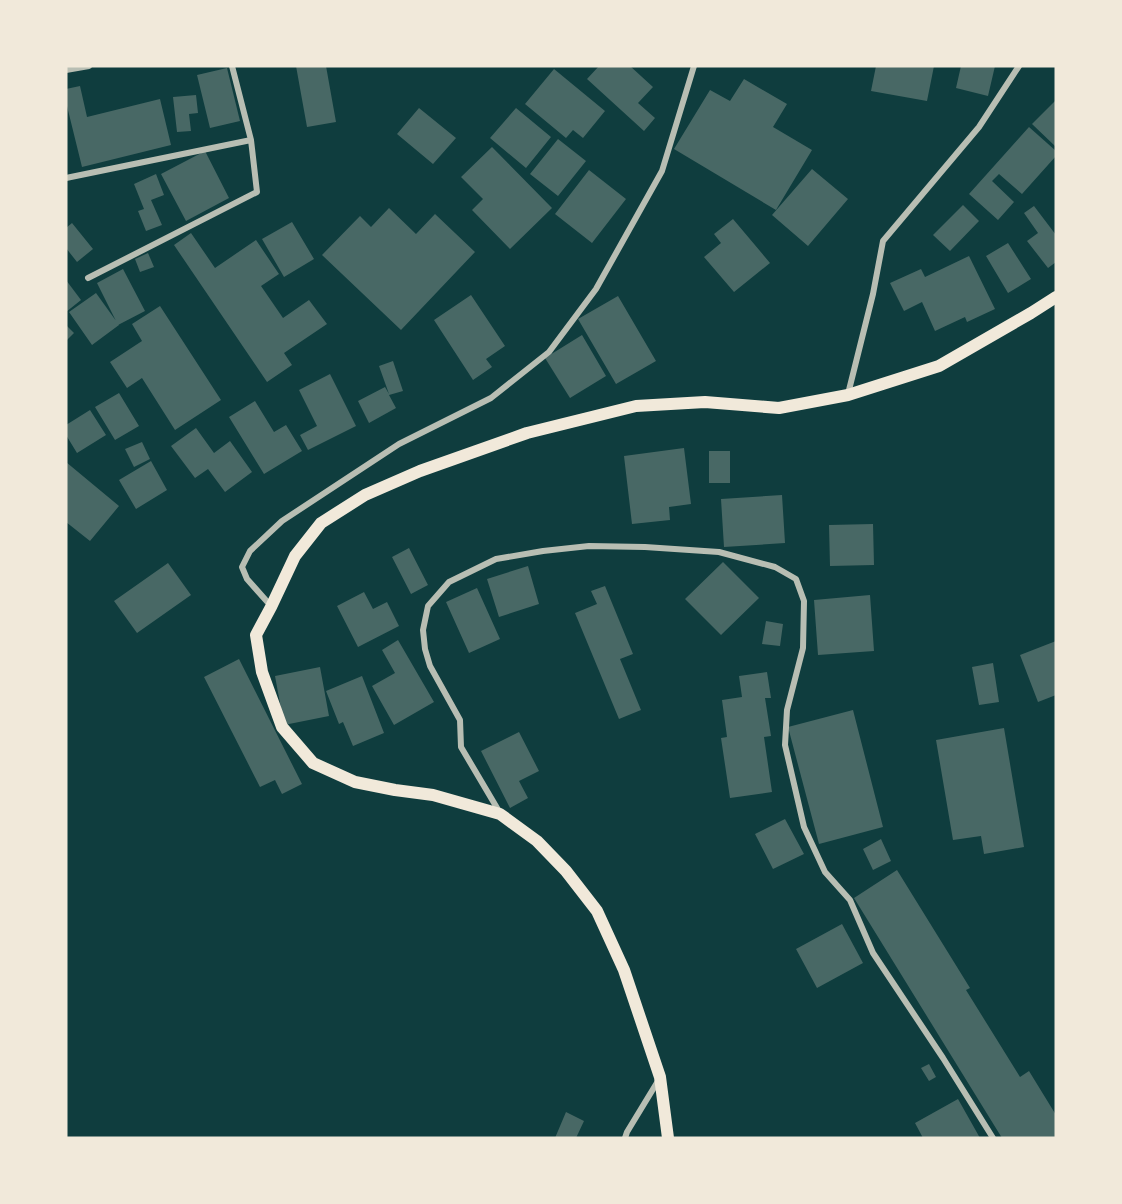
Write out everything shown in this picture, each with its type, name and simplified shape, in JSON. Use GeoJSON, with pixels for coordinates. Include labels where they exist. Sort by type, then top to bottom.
{"type":"FeatureCollection","features":[{"type":"Feature","properties":{"kind":"main road"},"geometry":{"type":"LineString","coordinates":[[668,1138],[660,1077],[624,970],[597,911],[566,871],[537,841],[500,814],[433,795],[355,782],[313,763],[282,727],[262,672],[256,635],[272,607],[295,556],[321,523],[365,495],[420,471],[527,433],[636,406],[705,402],[779,408],[848,395],[939,366],[1056,297]]}},
{"type":"Feature","properties":{"kind":"street"},"geometry":{"type":"LineString","coordinates":[[66,70],[89,66]]}},
{"type":"Feature","properties":{"kind":"street"},"geometry":{"type":"LineString","coordinates":[[88,278],[258,192],[251,140],[232,66]]}},
{"type":"Feature","properties":{"kind":"street"},"geometry":{"type":"LineString","coordinates":[[272,607],[247,579],[242,567],[250,551],[282,522],[399,444],[491,399],[549,352],[596,289],[662,171],[694,66]]}},
{"type":"Feature","properties":{"kind":"street"},"geometry":{"type":"LineString","coordinates":[[848,395],[873,294],[883,241],[979,127],[1019,66]]}},
{"type":"Feature","properties":{"kind":"street"},"geometry":{"type":"LineString","coordinates":[[66,178],[251,140]]}},
{"type":"Feature","properties":{"kind":"street"},"geometry":{"type":"LineString","coordinates":[[500,814],[461,747],[460,720],[430,666],[425,649],[423,630],[428,606],[449,582],[496,560],[543,551],[589,546],[719,552],[776,567],[796,579],[804,600],[804,648],[787,710],[785,745],[804,827],[825,872],[850,900],[873,953],[993,1138]]}},
{"type":"Feature","properties":{"kind":"street"},"geometry":{"type":"LineString","coordinates":[[625,1138],[660,1077]]}},
{"type":"Feature","properties":{"kind":"building"},"geometry":{"type":"Polygon","coordinates":[[[296,66],[326,66],[336,122],[307,127],[296,66]]]}},
{"type":"Feature","properties":{"kind":"building"},"geometry":{"type":"Polygon","coordinates":[[[599,66],[630,66],[653,87],[638,103],[655,118],[644,131],[587,79],[599,66]]]}},
{"type":"Feature","properties":{"kind":"building"},"geometry":{"type":"Polygon","coordinates":[[[876,66],[934,66],[927,101],[871,91],[876,66]]]}},
{"type":"Feature","properties":{"kind":"building"},"geometry":{"type":"Polygon","coordinates":[[[961,66],[995,66],[988,96],[956,88],[961,66]]]}},
{"type":"Feature","properties":{"kind":"building"},"geometry":{"type":"Polygon","coordinates":[[[227,68],[240,121],[210,128],[197,75],[227,68]]]}},
{"type":"Feature","properties":{"kind":"building"},"geometry":{"type":"Polygon","coordinates":[[[554,69],[605,111],[583,138],[573,130],[566,138],[525,104],[554,69]]]}},
{"type":"Feature","properties":{"kind":"building"},"geometry":{"type":"Polygon","coordinates":[[[744,79],[787,104],[773,127],[812,150],[776,210],[674,149],[710,90],[730,101],[744,79]]]}},
{"type":"Feature","properties":{"kind":"building"},"geometry":{"type":"Polygon","coordinates":[[[80,86],[87,117],[160,99],[171,145],[82,167],[66,102],[66,89],[80,86]]]}},
{"type":"Feature","properties":{"kind":"building"},"geometry":{"type":"Polygon","coordinates":[[[196,95],[198,113],[189,114],[191,131],[177,132],[173,97],[196,95]]]}},
{"type":"Feature","properties":{"kind":"building"},"geometry":{"type":"Polygon","coordinates":[[[1056,100],[1056,147],[1032,124],[1056,100]]]}},
{"type":"Feature","properties":{"kind":"building"},"geometry":{"type":"Polygon","coordinates":[[[419,108],[456,138],[433,164],[397,134],[419,108]]]}},
{"type":"Feature","properties":{"kind":"building"},"geometry":{"type":"Polygon","coordinates":[[[516,108],[551,137],[526,168],[490,138],[516,108]]]}},
{"type":"Feature","properties":{"kind":"building"},"geometry":{"type":"Polygon","coordinates":[[[1029,127],[1056,151],[1056,156],[1022,194],[999,174],[992,181],[1014,202],[998,220],[969,194],[1029,127]]]}},
{"type":"Feature","properties":{"kind":"building"},"geometry":{"type":"Polygon","coordinates":[[[558,139],[586,161],[558,196],[530,174],[558,139]]]}},
{"type":"Feature","properties":{"kind":"building"},"geometry":{"type":"Polygon","coordinates":[[[492,147],[552,208],[510,249],[472,210],[483,199],[461,177],[492,147]]]}},
{"type":"Feature","properties":{"kind":"building"},"geometry":{"type":"Polygon","coordinates":[[[205,151],[229,198],[186,221],[161,174],[205,151]]]}},
{"type":"Feature","properties":{"kind":"building"},"geometry":{"type":"Polygon","coordinates":[[[812,169],[848,199],[808,246],[772,215],[812,169]]]}},
{"type":"Feature","properties":{"kind":"building"},"geometry":{"type":"Polygon","coordinates":[[[589,170],[626,199],[592,243],[555,214],[589,170]]]}},
{"type":"Feature","properties":{"kind":"building"},"geometry":{"type":"Polygon","coordinates":[[[156,174],[164,195],[151,200],[162,225],[146,231],[138,211],[144,209],[134,184],[156,174]]]}},
{"type":"Feature","properties":{"kind":"building"},"geometry":{"type":"Polygon","coordinates":[[[963,205],[979,221],[950,251],[933,235],[963,205]]]}},
{"type":"Feature","properties":{"kind":"building"},"geometry":{"type":"Polygon","coordinates":[[[1034,206],[1056,235],[1056,262],[1048,268],[1027,241],[1038,233],[1024,213],[1034,206]]]}},
{"type":"Feature","properties":{"kind":"building"},"geometry":{"type":"Polygon","coordinates":[[[389,208],[416,234],[435,214],[475,252],[401,330],[322,255],[360,216],[371,227],[389,208]]]}},
{"type":"Feature","properties":{"kind":"building"},"geometry":{"type":"Polygon","coordinates":[[[733,219],[770,263],[734,292],[704,257],[721,243],[714,234],[733,219]]]}},
{"type":"Feature","properties":{"kind":"building"},"geometry":{"type":"Polygon","coordinates":[[[292,222],[314,259],[284,277],[262,239],[292,222]]]}},
{"type":"Feature","properties":{"kind":"building"},"geometry":{"type":"Polygon","coordinates":[[[72,223],[93,249],[77,262],[66,248],[66,228],[72,223]]]}},
{"type":"Feature","properties":{"kind":"building"},"geometry":{"type":"Polygon","coordinates":[[[191,233],[215,268],[256,240],[279,274],[261,286],[283,318],[309,300],[327,324],[284,353],[292,365],[267,382],[174,245],[191,233]]]}},
{"type":"Feature","properties":{"kind":"building"},"geometry":{"type":"Polygon","coordinates":[[[1008,243],[1031,279],[1008,293],[986,256],[1008,243]]]}},
{"type":"Feature","properties":{"kind":"building"},"geometry":{"type":"Polygon","coordinates":[[[148,253],[154,267],[140,272],[135,259],[148,253]]]}},
{"type":"Feature","properties":{"kind":"building"},"geometry":{"type":"Polygon","coordinates":[[[969,256],[995,309],[967,322],[965,317],[935,331],[922,302],[904,311],[890,283],[921,269],[925,277],[969,256]]]}},
{"type":"Feature","properties":{"kind":"building"},"geometry":{"type":"Polygon","coordinates":[[[123,269],[145,311],[118,325],[97,283],[123,269]]]}},
{"type":"Feature","properties":{"kind":"building"},"geometry":{"type":"Polygon","coordinates":[[[66,280],[81,300],[66,312],[66,280]]]}},
{"type":"Feature","properties":{"kind":"building"},"geometry":{"type":"Polygon","coordinates":[[[96,293],[119,325],[92,345],[69,312],[96,293]]]}},
{"type":"Feature","properties":{"kind":"building"},"geometry":{"type":"Polygon","coordinates":[[[471,295],[505,346],[486,359],[492,367],[473,380],[434,320],[471,295]]]}},
{"type":"Feature","properties":{"kind":"building"},"geometry":{"type":"Polygon","coordinates":[[[618,296],[656,361],[616,384],[578,319],[618,296]]]}},
{"type":"Feature","properties":{"kind":"building"},"geometry":{"type":"Polygon","coordinates":[[[160,306],[221,400],[175,430],[142,378],[127,388],[110,362],[142,341],[132,324],[160,306]]]}},
{"type":"Feature","properties":{"kind":"building"},"geometry":{"type":"Polygon","coordinates":[[[66,325],[74,333],[66,341],[66,325]]]}},
{"type":"Feature","properties":{"kind":"building"},"geometry":{"type":"Polygon","coordinates":[[[582,335],[606,376],[570,398],[545,358],[582,335]]]}},
{"type":"Feature","properties":{"kind":"building"},"geometry":{"type":"Polygon","coordinates":[[[393,361],[403,391],[389,395],[396,408],[369,423],[358,401],[385,387],[389,394],[379,366],[393,361]]]}},
{"type":"Feature","properties":{"kind":"building"},"geometry":{"type":"Polygon","coordinates":[[[330,374],[356,426],[308,450],[300,435],[317,426],[299,390],[330,374]]]}},
{"type":"Feature","properties":{"kind":"building"},"geometry":{"type":"Polygon","coordinates":[[[119,393],[139,426],[115,440],[95,407],[119,393]]]}},
{"type":"Feature","properties":{"kind":"building"},"geometry":{"type":"Polygon","coordinates":[[[255,401],[274,432],[286,425],[302,451],[264,474],[229,417],[255,401]]]}},
{"type":"Feature","properties":{"kind":"building"},"geometry":{"type":"Polygon","coordinates":[[[90,410],[106,435],[77,453],[66,435],[66,425],[90,410]]]}},
{"type":"Feature","properties":{"kind":"building"},"geometry":{"type":"Polygon","coordinates":[[[196,428],[214,453],[230,441],[252,472],[225,492],[208,469],[195,478],[171,446],[196,428]]]}},
{"type":"Feature","properties":{"kind":"building"},"geometry":{"type":"Polygon","coordinates":[[[142,442],[150,459],[134,467],[125,449],[142,442]]]}},
{"type":"Feature","properties":{"kind":"building"},"geometry":{"type":"Polygon","coordinates":[[[684,448],[691,504],[669,507],[670,520],[632,524],[624,456],[684,448]]]}},
{"type":"Feature","properties":{"kind":"building"},"geometry":{"type":"Polygon","coordinates":[[[709,451],[730,451],[730,483],[709,483],[709,451]]]}},
{"type":"Feature","properties":{"kind":"building"},"geometry":{"type":"Polygon","coordinates":[[[151,461],[167,490],[136,509],[119,480],[151,461]]]}},
{"type":"Feature","properties":{"kind":"building"},"geometry":{"type":"Polygon","coordinates":[[[66,462],[119,506],[90,541],[66,522],[66,462]]]}},
{"type":"Feature","properties":{"kind":"building"},"geometry":{"type":"Polygon","coordinates":[[[782,495],[785,543],[724,547],[721,499],[782,495]]]}},
{"type":"Feature","properties":{"kind":"building"},"geometry":{"type":"Polygon","coordinates":[[[873,524],[874,565],[830,566],[829,525],[873,524]]]}},
{"type":"Feature","properties":{"kind":"building"},"geometry":{"type":"Polygon","coordinates":[[[409,548],[428,585],[411,594],[392,557],[409,548]]]}},
{"type":"Feature","properties":{"kind":"building"},"geometry":{"type":"Polygon","coordinates":[[[723,562],[759,598],[721,635],[685,599],[723,562]]]}},
{"type":"Feature","properties":{"kind":"building"},"geometry":{"type":"Polygon","coordinates":[[[168,563],[191,595],[137,633],[114,601],[168,563]]]}},
{"type":"Feature","properties":{"kind":"building"},"geometry":{"type":"Polygon","coordinates":[[[528,566],[539,604],[499,617],[487,579],[528,566]]]}},
{"type":"Feature","properties":{"kind":"building"},"geometry":{"type":"Polygon","coordinates":[[[605,586],[633,654],[620,659],[641,710],[619,719],[575,613],[597,604],[591,591],[605,586]]]}},
{"type":"Feature","properties":{"kind":"building"},"geometry":{"type":"Polygon","coordinates":[[[477,588],[500,639],[469,653],[446,602],[477,588]]]}},
{"type":"Feature","properties":{"kind":"building"},"geometry":{"type":"Polygon","coordinates":[[[364,592],[373,609],[387,602],[399,626],[358,647],[337,606],[364,592]]]}},
{"type":"Feature","properties":{"kind":"building"},"geometry":{"type":"Polygon","coordinates":[[[870,595],[874,651],[818,655],[814,600],[870,595]]]}},
{"type":"Feature","properties":{"kind":"building"},"geometry":{"type":"Polygon","coordinates":[[[766,621],[783,624],[780,646],[762,644],[766,621]]]}},
{"type":"Feature","properties":{"kind":"building"},"geometry":{"type":"Polygon","coordinates":[[[398,640],[434,702],[394,725],[372,686],[395,673],[382,650],[398,640]]]}},
{"type":"Feature","properties":{"kind":"building"},"geometry":{"type":"Polygon","coordinates":[[[1056,641],[1056,695],[1038,702],[1020,655],[1056,641]]]}},
{"type":"Feature","properties":{"kind":"building"},"geometry":{"type":"Polygon","coordinates":[[[239,659],[302,784],[282,794],[275,780],[260,787],[204,677],[239,659]]]}},
{"type":"Feature","properties":{"kind":"building"},"geometry":{"type":"Polygon","coordinates":[[[993,663],[999,702],[979,705],[972,667],[993,663]]]}},
{"type":"Feature","properties":{"kind":"building"},"geometry":{"type":"Polygon","coordinates":[[[320,667],[329,716],[284,725],[275,676],[320,667]]]}},
{"type":"Feature","properties":{"kind":"building"},"geometry":{"type":"Polygon","coordinates":[[[767,672],[771,698],[765,698],[771,736],[764,737],[772,792],[730,798],[721,738],[727,737],[722,700],[742,697],[739,676],[767,672]]]}},
{"type":"Feature","properties":{"kind":"building"},"geometry":{"type":"Polygon","coordinates":[[[362,676],[384,733],[353,746],[343,722],[339,724],[326,691],[362,676]]]}},
{"type":"Feature","properties":{"kind":"building"},"geometry":{"type":"Polygon","coordinates":[[[853,710],[883,827],[819,844],[788,727],[853,710]]]}},
{"type":"Feature","properties":{"kind":"building"},"geometry":{"type":"Polygon","coordinates":[[[1004,728],[1024,847],[984,854],[981,836],[953,840],[936,740],[1004,728]]]}},
{"type":"Feature","properties":{"kind":"building"},"geometry":{"type":"Polygon","coordinates":[[[519,732],[539,771],[519,781],[528,798],[510,808],[481,751],[519,732]]]}},
{"type":"Feature","properties":{"kind":"building"},"geometry":{"type":"Polygon","coordinates":[[[785,819],[804,854],[773,869],[755,834],[785,819]]]}},
{"type":"Feature","properties":{"kind":"building"},"geometry":{"type":"Polygon","coordinates":[[[881,839],[891,861],[873,870],[863,849],[881,839]]]}},
{"type":"Feature","properties":{"kind":"building"},"geometry":{"type":"Polygon","coordinates":[[[897,870],[970,988],[966,990],[1020,1077],[1029,1071],[1056,1115],[1056,1138],[1002,1138],[854,898],[897,870]]]}},
{"type":"Feature","properties":{"kind":"building"},"geometry":{"type":"Polygon","coordinates":[[[842,924],[863,963],[817,988],[796,949],[842,924]]]}},
{"type":"Feature","properties":{"kind":"building"},"geometry":{"type":"Polygon","coordinates":[[[929,1064],[936,1077],[929,1081],[921,1068],[929,1064]]]}},
{"type":"Feature","properties":{"kind":"building"},"geometry":{"type":"Polygon","coordinates":[[[958,1099],[980,1138],[923,1138],[915,1123],[958,1099]]]}},
{"type":"Feature","properties":{"kind":"building"},"geometry":{"type":"Polygon","coordinates":[[[566,1112],[584,1121],[576,1138],[555,1138],[566,1112]]]}}]}
